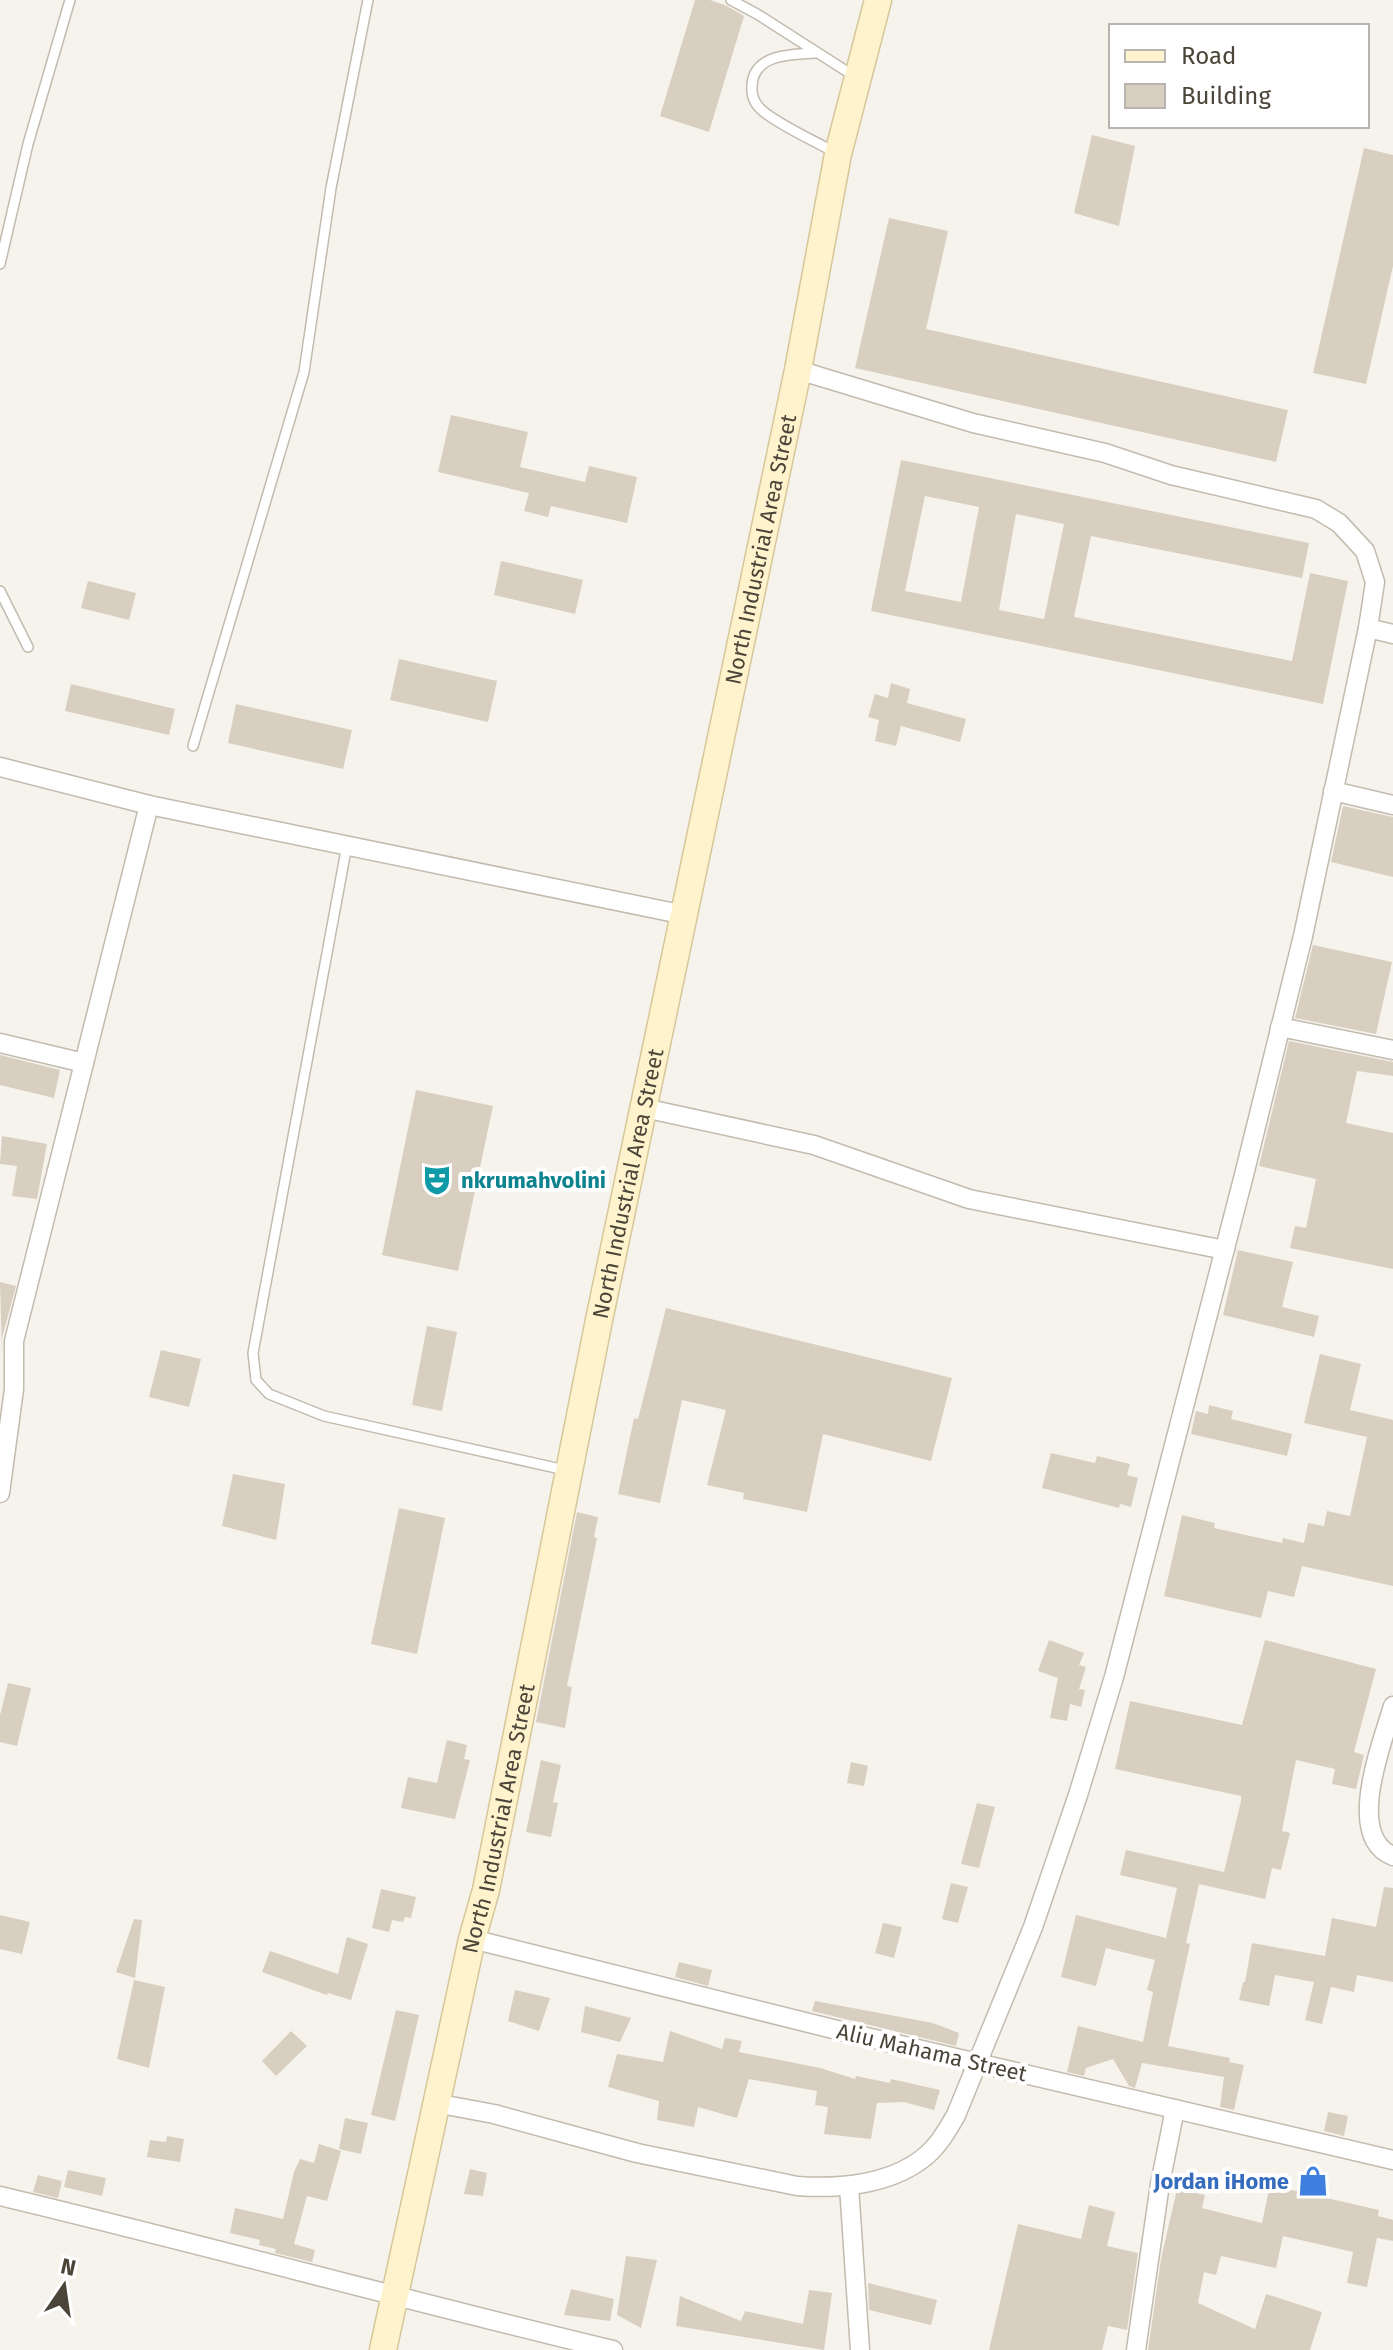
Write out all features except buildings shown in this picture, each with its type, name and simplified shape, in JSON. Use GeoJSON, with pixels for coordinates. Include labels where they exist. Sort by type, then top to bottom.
{"type":"FeatureCollection","features":[{"type":"Feature","properties":{"kind":"main road","name":"North Industrial Area Street"},"geometry":{"type":"LineString","coordinates":[[383,2350],[435,2103],[486,1890],[569,1471],[798,370],[838,154],[874,6]]}},
{"type":"Feature","properties":{"kind":"street"},"geometry":{"type":"LineString","coordinates":[[435,2103],[494,2114],[637,2153],[797,2186],[849,2186],[891,2175],[921,2161],[933,2150],[956,2115],[1033,1927],[1096,1738],[1225,1250],[1303,936],[1368,628],[1375,582],[1365,551],[1339,523],[1316,509],[1171,475],[1105,453],[973,423],[798,370]]}},
{"type":"Feature","properties":{"kind":"street"},"geometry":{"type":"LineString","coordinates":[[1368,628],[1393,634]]}},
{"type":"Feature","properties":{"kind":"street"},"geometry":{"type":"LineString","coordinates":[[0,767],[149,805],[685,915]]}},
{"type":"Feature","properties":{"kind":"street"},"geometry":{"type":"LineString","coordinates":[[1333,791],[1393,805]]}},
{"type":"Feature","properties":{"kind":"street"},"geometry":{"type":"LineString","coordinates":[[0,1493],[14,1389],[14,1341],[149,805]]}},
{"type":"Feature","properties":{"kind":"street"},"geometry":{"type":"LineString","coordinates":[[1280,1027],[1393,1050]]}},
{"type":"Feature","properties":{"kind":"street"},"geometry":{"type":"LineString","coordinates":[[0,1043],[84,1063]]}},
{"type":"Feature","properties":{"kind":"street"},"geometry":{"type":"LineString","coordinates":[[644,1108],[814,1145],[969,1199],[1225,1250]]}},
{"type":"Feature","properties":{"kind":"street"},"geometry":{"type":"LineString","coordinates":[[1393,1706],[1373,1776],[1368,1813],[1370,1831],[1380,1846],[1393,1856]]}},
{"type":"Feature","properties":{"kind":"street","name":"Aliu Mahama Street"},"geometry":{"type":"LineString","coordinates":[[472,1939],[977,2063],[1393,2160]]}},
{"type":"Feature","properties":{"kind":"street"},"geometry":{"type":"LineString","coordinates":[[1136,2350],[1160,2184],[1175,2109]]}},
{"type":"Feature","properties":{"kind":"street"},"geometry":{"type":"LineString","coordinates":[[849,2186],[860,2350]]}},
{"type":"Feature","properties":{"kind":"street"},"geometry":{"type":"LineString","coordinates":[[0,2196],[255,2258],[395,2298],[613,2350]]}},
{"type":"Feature","properties":{"kind":"lane"},"geometry":{"type":"LineString","coordinates":[[0,264],[28,144],[70,0]]}},
{"type":"Feature","properties":{"kind":"lane"},"geometry":{"type":"LineString","coordinates":[[193,746],[304,372],[331,188],[368,0]]}},
{"type":"Feature","properties":{"kind":"lane"},"geometry":{"type":"LineString","coordinates":[[731,0],[857,78]]}},
{"type":"Feature","properties":{"kind":"lane"},"geometry":{"type":"LineString","coordinates":[[815,53],[782,54],[767,61],[755,71],[752,100],[762,111],[838,154]]}},
{"type":"Feature","properties":{"kind":"lane"},"geometry":{"type":"LineString","coordinates":[[0,591],[28,647]]}},
{"type":"Feature","properties":{"kind":"lane"},"geometry":{"type":"LineString","coordinates":[[347,845],[253,1353],[256,1380],[269,1394],[324,1416],[569,1471]]}},
{"type":"Feature","properties":{"kind":"place","name":"nkrumahvolini"},"geometry":{"type":"Point","coordinates":[437,1180]}},
{"type":"Feature","properties":{"kind":"place","name":"Jordan iHome"},"geometry":{"type":"Point","coordinates":[1313,2181]}}]}
